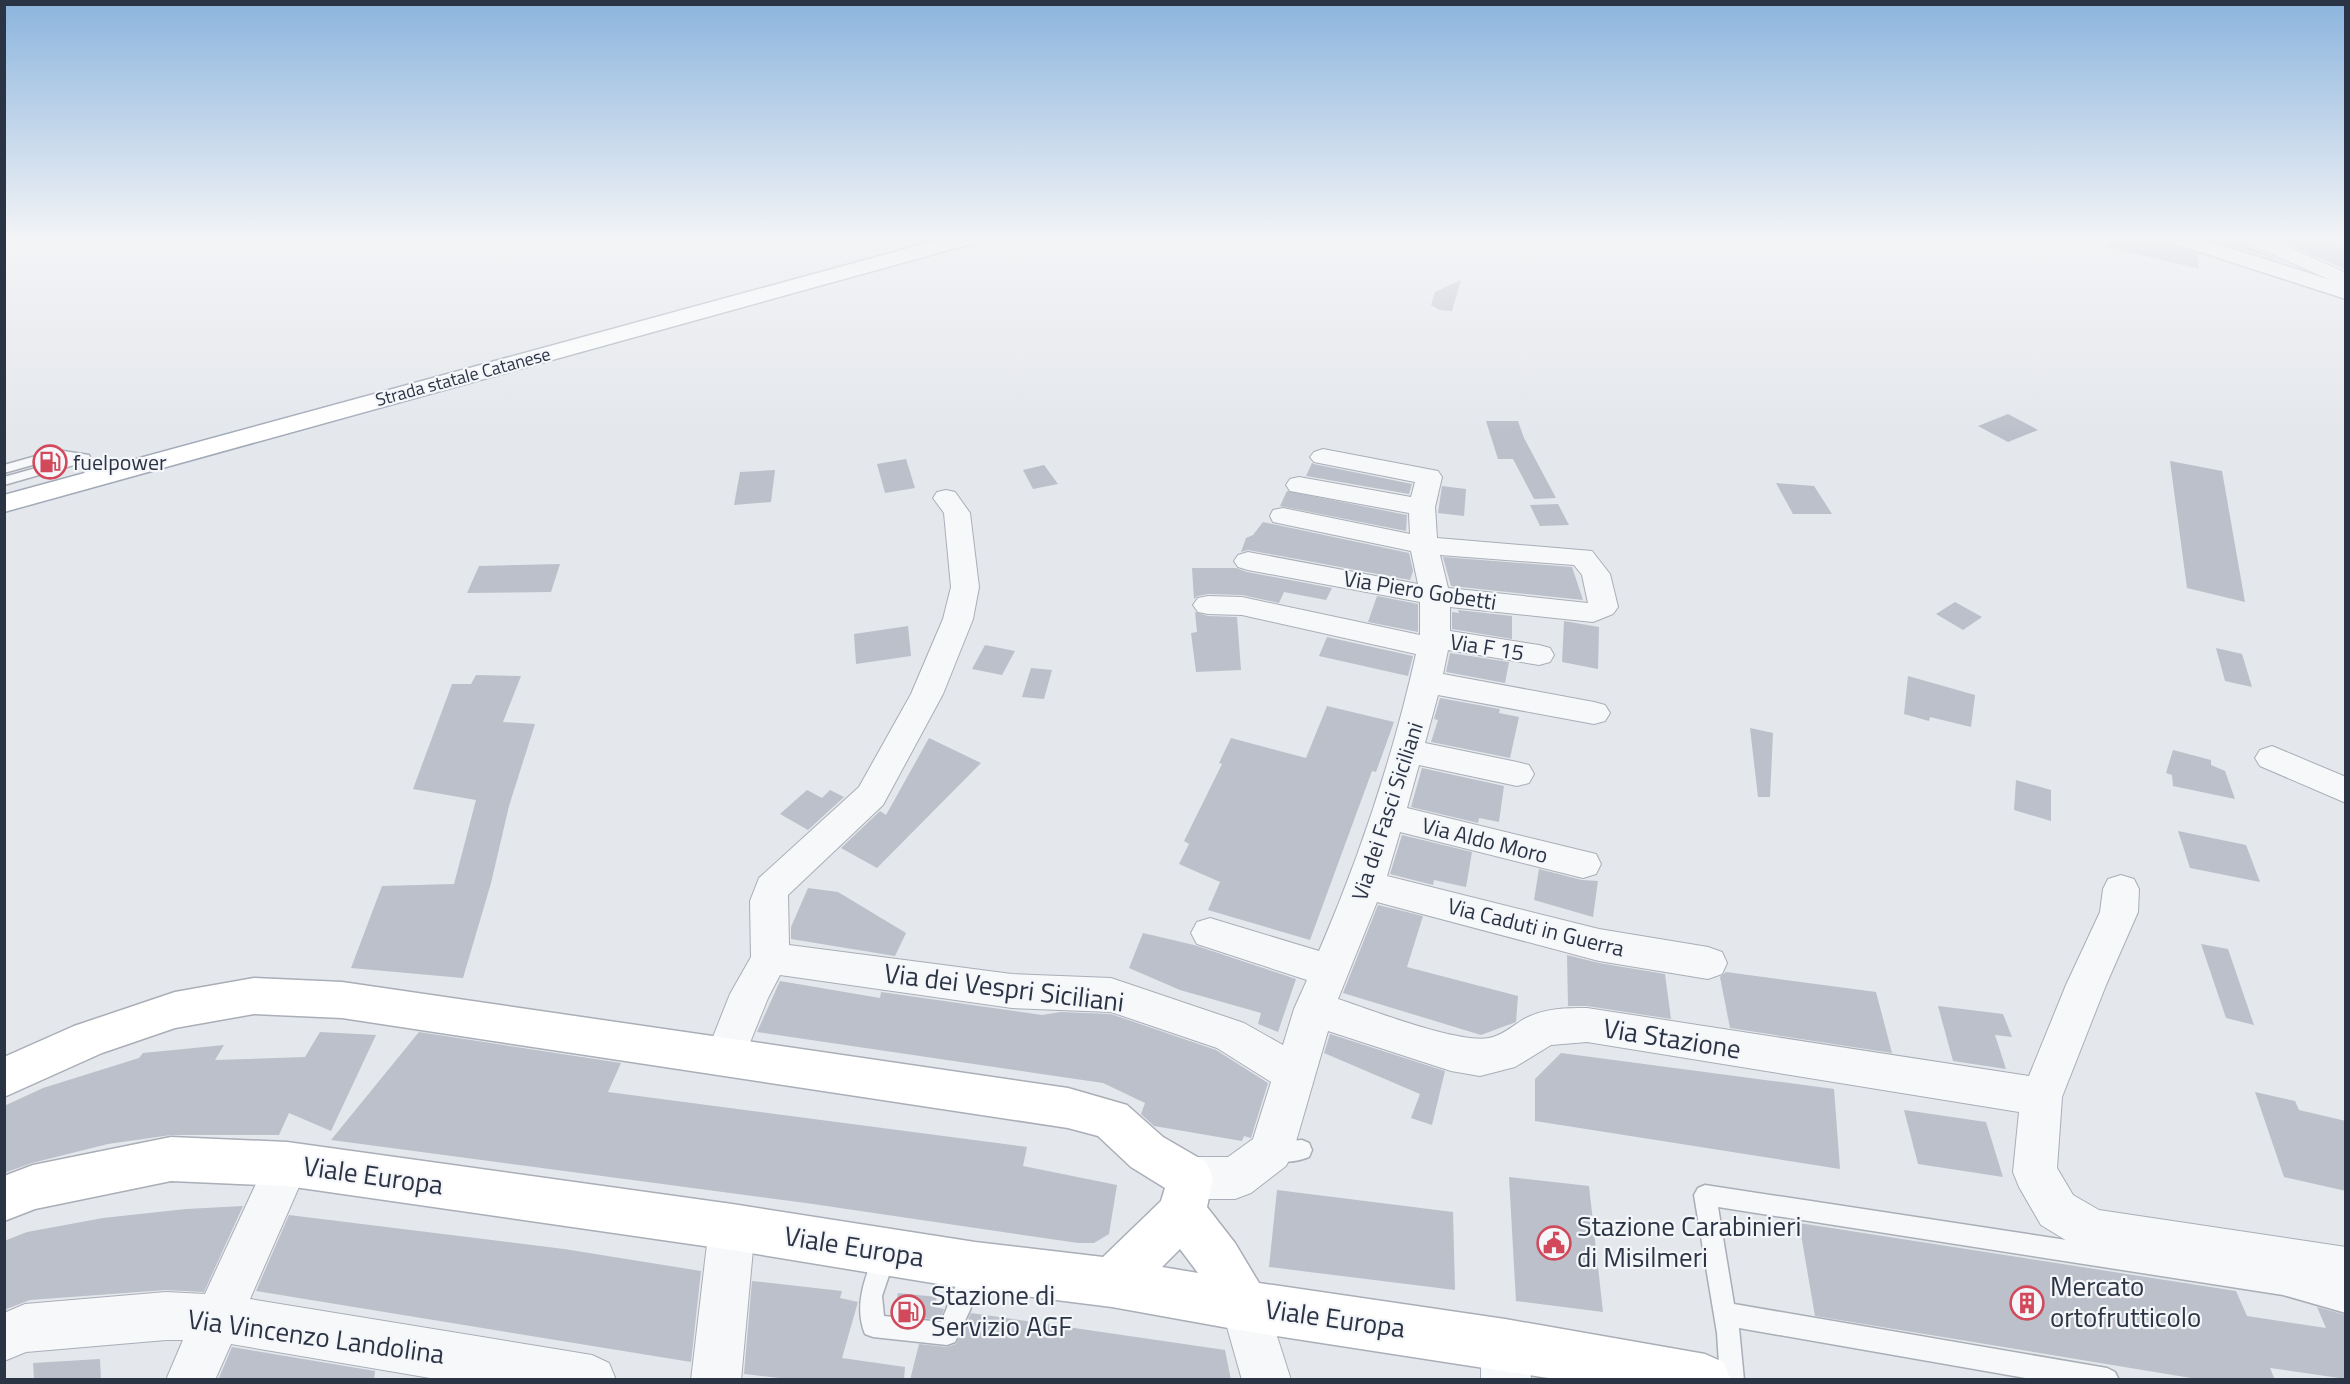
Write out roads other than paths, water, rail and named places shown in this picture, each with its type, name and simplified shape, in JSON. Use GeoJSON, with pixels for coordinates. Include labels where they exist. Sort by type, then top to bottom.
{"type":"FeatureCollection","features":[{"type":"Feature","properties":{"kind":"main road","name":"Strada statale Catanese"},"geometry":{"type":"LineString","coordinates":[[4,504],[88,469],[724,304]]}},
{"type":"Feature","properties":{"kind":"main road"},"geometry":{"type":"LineString","coordinates":[[4,1078],[89,1038],[164,1014],[254,996],[342,1000],[1068,1108],[1111,1119],[1147,1152],[1186,1195],[1218,1260],[1245,1306]]}},
{"type":"Feature","properties":{"kind":"main road","name":"Viale Europa"},"geometry":{"type":"LineString","coordinates":[[4,1199],[33,1187],[171,1159],[287,1164],[732,1227],[975,1266],[1112,1283],[1245,1306],[1505,1362],[1709,1379]]}},
{"type":"Feature","properties":{"kind":"main road"},"geometry":{"type":"LineString","coordinates":[[1112,1283],[1186,1195]]}},
{"type":"Feature","properties":{"kind":"street","name":"Via dei Fasci Siciliani"},"geometry":{"type":"LineString","coordinates":[[1186,1195],[1235,1178],[1287,1151],[1295,1074],[1314,1009],[1366,885],[1407,751],[1434,643],[1435,596],[1424,545],[1422,507],[1429,477],[1323,457]]}},
{"type":"Feature","properties":{"kind":"street"},"geometry":{"type":"LineString","coordinates":[[1299,485],[1422,507]]}},
{"type":"Feature","properties":{"kind":"street"},"geometry":{"type":"LineString","coordinates":[[725,1057],[750,994],[770,958],[768,902],[772,888],[780,878],[871,796],[927,694],[958,619],[965,587],[957,513],[946,498]]}},
{"type":"Feature","properties":{"kind":"street"},"geometry":{"type":"LineString","coordinates":[[1283,516],[1424,545]]}},
{"type":"Feature","properties":{"kind":"street","name":"Via Piero Gobetti"},"geometry":{"type":"LineString","coordinates":[[1248,561],[1435,596],[1593,613],[1603,607],[1596,574],[1582,557],[1424,545]]}},
{"type":"Feature","properties":{"kind":"street","name":"Via F 15"},"geometry":{"type":"LineString","coordinates":[[1208,605],[1242,606],[1434,643],[1539,656]]}},
{"type":"Feature","properties":{"kind":"street"},"geometry":{"type":"LineString","coordinates":[[1425,682],[1594,713]]}},
{"type":"Feature","properties":{"kind":"street"},"geometry":{"type":"LineString","coordinates":[[1407,751],[1517,774]]}},
{"type":"Feature","properties":{"kind":"street"},"geometry":{"type":"LineString","coordinates":[[2272,758],[2346,791]]}},
{"type":"Feature","properties":{"kind":"street","name":"Via Aldo Moro"},"geometry":{"type":"LineString","coordinates":[[1387,816],[1583,864]]}},
{"type":"Feature","properties":{"kind":"street","name":"Via Caduti in Guerra"},"geometry":{"type":"LineString","coordinates":[[1366,885],[1599,945],[1708,963]]}},
{"type":"Feature","properties":{"kind":"street"},"geometry":{"type":"LineString","coordinates":[[2121,889],[2119,912],[2086,985],[2041,1097],[2035,1172],[2057,1210],[2093,1231],[2346,1270]]}},
{"type":"Feature","properties":{"kind":"street"},"geometry":{"type":"LineString","coordinates":[[1210,933],[1330,971]]}},
{"type":"Feature","properties":{"kind":"street","name":"Via dei Vespri Siciliani"},"geometry":{"type":"LineString","coordinates":[[770,958],[1012,991],[1111,995],[1230,1035],[1295,1074]]}},
{"type":"Feature","properties":{"kind":"street","name":"Via Stazione"},"geometry":{"type":"LineString","coordinates":[[1314,1009],[1450,1053],[1480,1058],[1501,1054],[1541,1030],[1560,1025],[1587,1025],[2041,1097]]}},
{"type":"Feature","properties":{"kind":"street"},"geometry":{"type":"LineString","coordinates":[[190,1380],[287,1164]]}},
{"type":"Feature","properties":{"kind":"street"},"geometry":{"type":"LineString","coordinates":[[716,1380],[732,1227]]}},
{"type":"Feature","properties":{"kind":"street"},"geometry":{"type":"LineString","coordinates":[[1245,1306],[1267,1380]]}},
{"type":"Feature","properties":{"kind":"street","name":"Via Vincenzo Landolina"},"geometry":{"type":"LineString","coordinates":[[4,1337],[25,1328],[166,1316],[218,1318],[592,1380]]}},
{"type":"Feature","properties":{"kind":"lane"},"geometry":{"type":"LineString","coordinates":[[4,469],[57,454],[88,469]]}},
{"type":"Feature","properties":{"kind":"lane"},"geometry":{"type":"LineString","coordinates":[[4,481],[88,469]]}},
{"type":"Feature","properties":{"kind":"lane"},"geometry":{"type":"LineString","coordinates":[[1709,1379],[1725,1314],[1705,1195],[2283,1284],[2346,1302]]}},
{"type":"Feature","properties":{"kind":"lane"},"geometry":{"type":"LineString","coordinates":[[886,1252],[871,1296],[873,1326],[947,1334],[959,1311],[975,1266]]}},
{"type":"Feature","properties":{"kind":"lane"},"geometry":{"type":"LineString","coordinates":[[1725,1314],[2107,1380]]}},
{"type":"Feature","properties":{"kind":"place","name":"fuelpower"},"geometry":{"type":"Point","coordinates":[50,462]}},
{"type":"Feature","properties":{"kind":"place","name":"Stazione Carabinieri di Misilmeri"},"geometry":{"type":"Point","coordinates":[1554,1243]}},
{"type":"Feature","properties":{"kind":"place","name":"Mercato ortofrutticolo"},"geometry":{"type":"Point","coordinates":[2027,1303]}},
{"type":"Feature","properties":{"kind":"place","name":"Stazione di Servizio AGF"},"geometry":{"type":"Point","coordinates":[908,1312]}}]}
